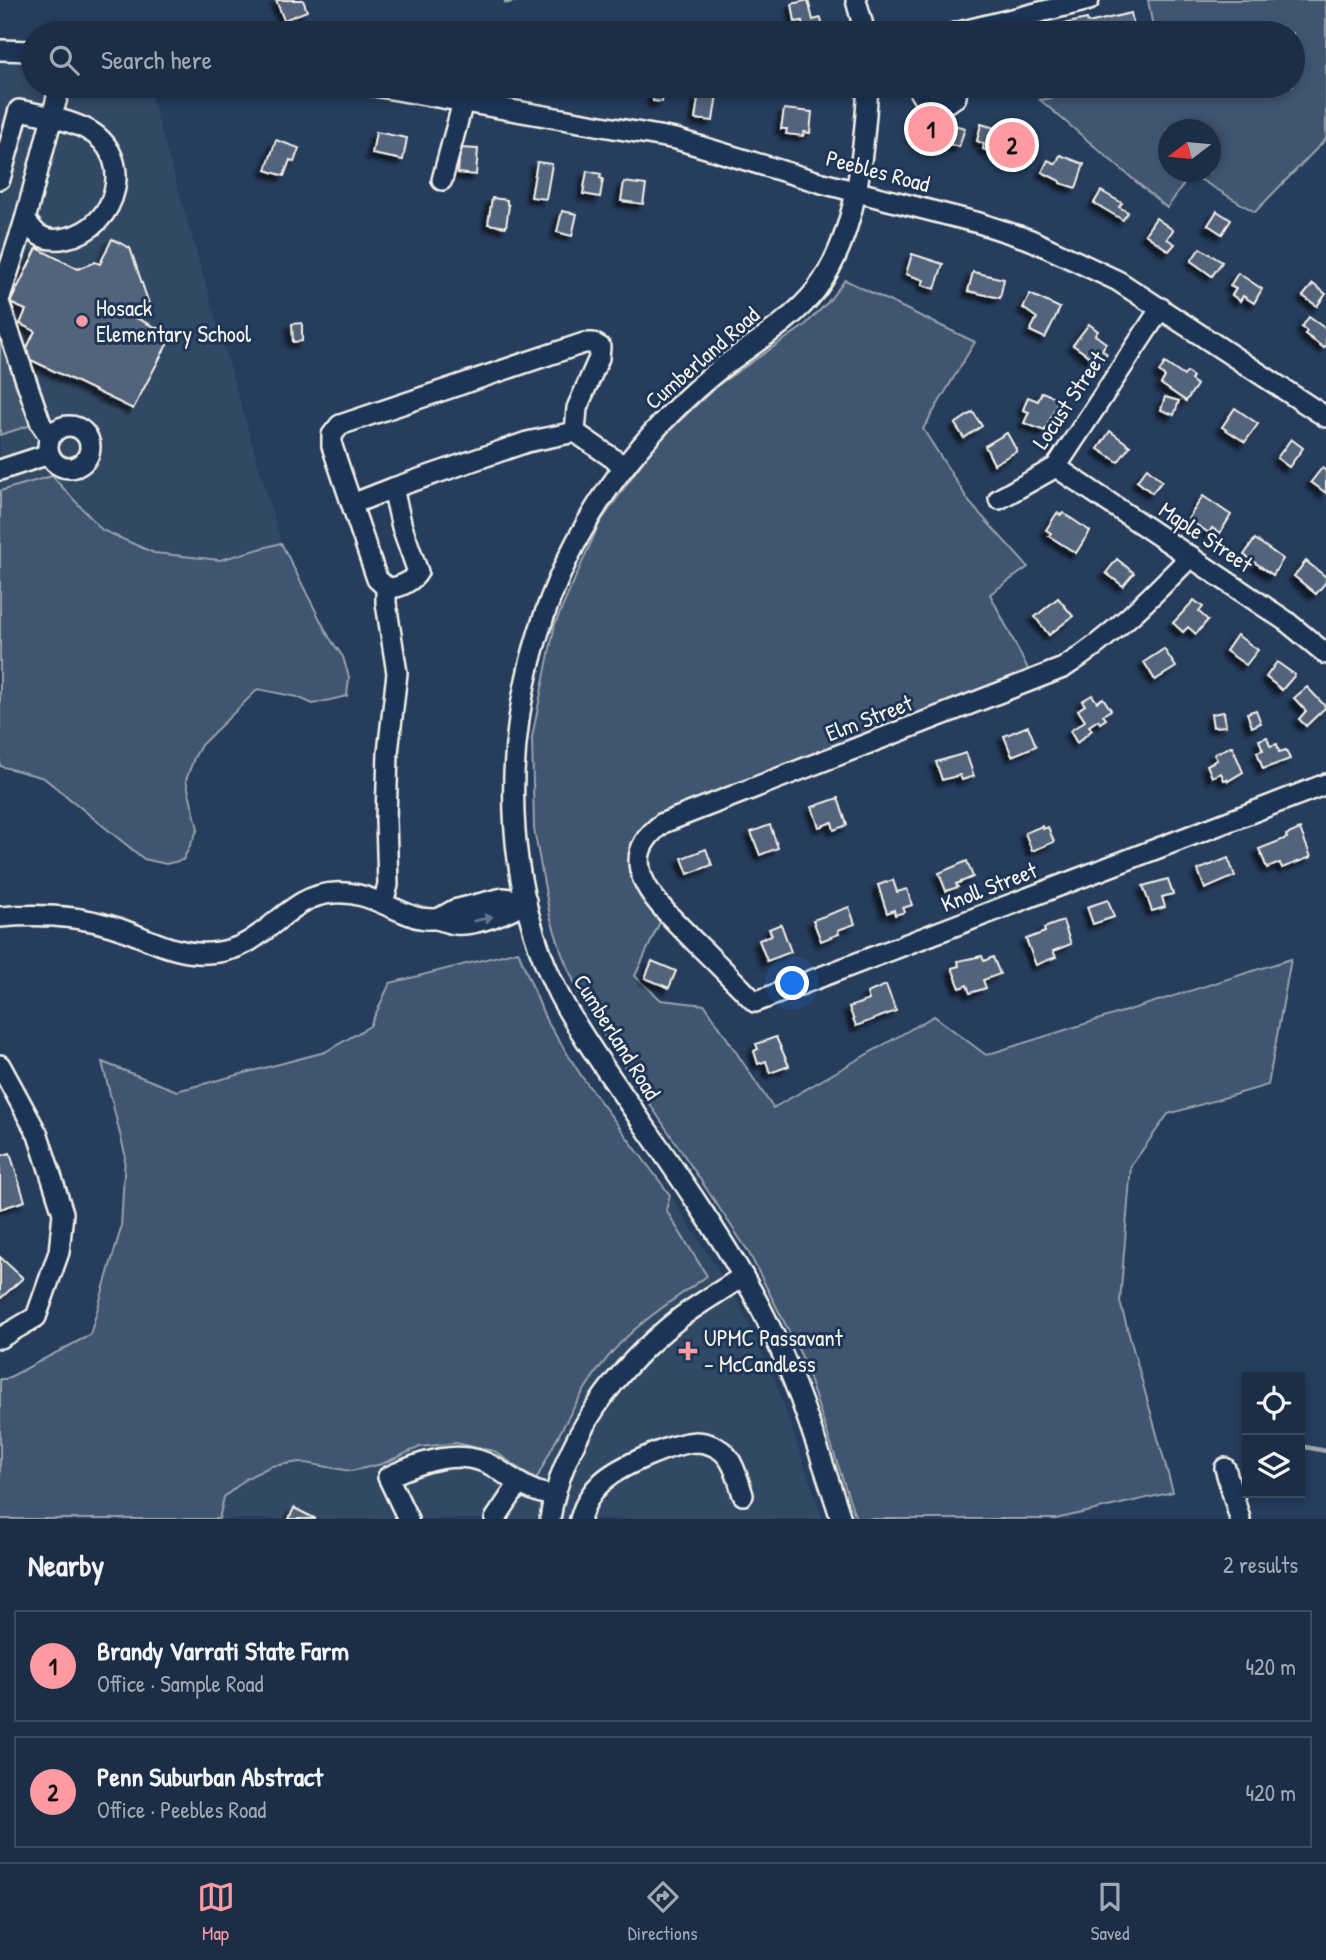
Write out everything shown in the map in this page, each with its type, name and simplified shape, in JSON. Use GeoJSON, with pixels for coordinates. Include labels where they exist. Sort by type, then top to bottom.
{"type":"FeatureCollection","features":[{"type":"Feature","properties":{"kind":"street"},"geometry":{"type":"LineString","coordinates":[[856,0],[862,21]]}},
{"type":"Feature","properties":{"kind":"street"},"geometry":{"type":"LineString","coordinates":[[1004,21],[1089,0]]}},
{"type":"Feature","properties":{"kind":"street"},"geometry":{"type":"LineString","coordinates":[[0,50],[21,51]]}},
{"type":"Feature","properties":{"kind":"street"},"geometry":{"type":"LineString","coordinates":[[0,297],[6,257],[24,219],[56,98]]}},
{"type":"Feature","properties":{"kind":"street","name":"Peebles Road"},"geometry":{"type":"LineString","coordinates":[[441,98],[676,139],[979,223],[1031,240],[1118,281],[1326,416]]}},
{"type":"Feature","properties":{"kind":"street","name":"Cumberland Road"},"geometry":{"type":"LineString","coordinates":[[841,1519],[794,1380],[767,1319],[743,1276],[579,1031],[548,969],[526,901],[514,818],[514,750],[534,648],[561,576],[578,539],[624,466],[679,405],[716,371],[798,308],[815,291],[843,238],[852,212],[867,98]]}},
{"type":"Feature","properties":{"kind":"street"},"geometry":{"type":"LineString","coordinates":[[922,98],[930,104],[949,102],[955,98]]}},
{"type":"Feature","properties":{"kind":"street"},"geometry":{"type":"LineString","coordinates":[[442,180],[463,102]]}},
{"type":"Feature","properties":{"kind":"street"},"geometry":{"type":"LineString","coordinates":[[0,179],[19,110],[51,116],[88,130],[104,143],[116,166],[115,191],[107,212],[94,226],[78,236],[50,239],[39,235],[24,219]]}},
{"type":"Feature","properties":{"kind":"street"},"geometry":{"type":"LineString","coordinates":[[0,305],[50,446],[0,470]]}},
{"type":"Feature","properties":{"kind":"street","name":"Locust Street"},"geometry":{"type":"LineString","coordinates":[[999,499],[1056,467],[1161,308]]}},
{"type":"Feature","properties":{"kind":"street"},"geometry":{"type":"LineString","coordinates":[[393,488],[402,527],[418,572],[410,582],[386,586],[377,579],[332,446],[332,435],[340,425],[584,342],[593,343],[600,347],[599,358],[577,408],[575,432]]}},
{"type":"Feature","properties":{"kind":"street"},"geometry":{"type":"LineString","coordinates":[[352,504],[527,442],[575,432],[624,466]]}},
{"type":"Feature","properties":{"kind":"street","name":"Maple Street"},"geometry":{"type":"LineString","coordinates":[[1056,467],[1286,621],[1326,654]]}},
{"type":"Feature","properties":{"kind":"street","name":"Elm Street"},"geometry":{"type":"LineString","coordinates":[[690,937],[653,898],[642,878],[641,850],[648,835],[655,829],[672,819],[1063,668],[1113,630],[1191,556]]}},
{"type":"Feature","properties":{"kind":"street"},"geometry":{"type":"LineString","coordinates":[[383,902],[388,886],[388,753],[397,673],[386,603],[386,586]]}},
{"type":"Feature","properties":{"kind":"street","name":"Knoll Street"},"geometry":{"type":"LineString","coordinates":[[690,937],[755,1002],[1326,784]]}},
{"type":"Feature","properties":{"kind":"street"},"geometry":{"type":"LineString","coordinates":[[0,917],[46,915],[83,919],[109,925],[174,949],[214,953],[250,941],[294,907],[321,894],[351,892],[383,902],[411,916],[426,919],[438,919],[454,910],[503,898],[526,901]]}},
{"type":"Feature","properties":{"kind":"street"},"geometry":{"type":"LineString","coordinates":[[0,1065],[38,1135],[63,1213],[59,1252],[36,1317],[0,1338]]}},
{"type":"Feature","properties":{"kind":"street"},"geometry":{"type":"LineString","coordinates":[[550,1519],[554,1496],[579,1436],[629,1365],[683,1316],[743,1276]]}},
{"type":"Feature","properties":{"kind":"street"},"geometry":{"type":"LineString","coordinates":[[580,1519],[588,1499],[601,1483],[617,1471],[640,1460],[695,1442],[715,1447],[724,1453],[737,1475],[743,1495]]}},
{"type":"Feature","properties":{"kind":"street"},"geometry":{"type":"LineString","coordinates":[[408,1519],[388,1477],[426,1461],[462,1458],[481,1462],[494,1466],[518,1485],[533,1492],[554,1496]]}},
{"type":"Feature","properties":{"kind":"street"},"geometry":{"type":"LineString","coordinates":[[1225,1468],[1240,1519]]}},
{"type":"Feature","properties":{"kind":"street"},"geometry":{"type":"LineString","coordinates":[[495,1519],[518,1485]]}},
{"type":"Feature","properties":{"kind":"shaded area"},"geometry":{"type":"Polygon","coordinates":[[[1148,0],[1326,0],[1326,139],[1255,212],[1204,182],[1221,182],[1221,119],[1158,119],[1158,182],[1185,182],[1167,208],[1040,100],[1305,98],[1305,21],[1152,21],[1148,0]]]}},
{"type":"Feature","properties":{"kind":"shaded area"},"geometry":{"type":"Polygon","coordinates":[[[0,50],[21,51],[21,98],[151,98],[281,543],[220,560],[154,553],[102,530],[52,476],[0,491],[0,435],[30,425],[0,339],[0,50]]]}},
{"type":"Feature","properties":{"kind":"shaded area"},"geometry":{"type":"Polygon","coordinates":[[[845,280],[975,342],[923,429],[970,503],[1028,567],[990,594],[1034,681],[672,819],[641,851],[665,911],[635,976],[661,1000],[705,1005],[773,1108],[934,1016],[986,1055],[1291,959],[1268,1085],[1168,1114],[1131,1166],[1120,1302],[1173,1492],[1056,1519],[856,1519],[801,1355],[748,1251],[605,1037],[577,989],[550,916],[534,829],[532,737],[555,624],[599,524],[656,443],[718,385],[804,326],[845,280]]]}},
{"type":"Feature","properties":{"kind":"shaded area"},"geometry":{"type":"Polygon","coordinates":[[[0,339],[31,425],[0,435],[0,339]]]}},
{"type":"Feature","properties":{"kind":"shaded area"},"geometry":{"type":"Polygon","coordinates":[[[52,476],[102,530],[154,553],[220,560],[281,543],[329,637],[343,657],[349,677],[347,696],[313,704],[297,697],[258,689],[201,745],[186,780],[198,829],[183,860],[166,864],[144,859],[44,778],[0,766],[0,491],[52,476]]]}},
{"type":"Feature","properties":{"kind":"shaded area"},"geometry":{"type":"Polygon","coordinates":[[[518,951],[546,1020],[582,1077],[670,1195],[666,1210],[707,1276],[642,1323],[617,1346],[578,1401],[536,1480],[494,1451],[456,1443],[420,1447],[382,1464],[351,1471],[300,1462],[271,1466],[247,1478],[224,1497],[219,1519],[0,1519],[0,1379],[6,1379],[90,1335],[121,1228],[125,1154],[102,1062],[177,1091],[325,1052],[370,1026],[390,983],[518,951]]]}},
{"type":"Feature","properties":{"kind":"shaded area","name":"UPMC Passavant – McCandless"},"geometry":{"type":"Polygon","coordinates":[[[670,1195],[738,1301],[776,1383],[823,1519],[219,1519],[223,1497],[247,1478],[271,1466],[300,1462],[351,1471],[382,1464],[420,1447],[456,1443],[494,1450],[536,1479],[568,1418],[598,1370],[632,1332],[665,1305],[666,1210],[670,1195]]]}},
{"type":"Feature","properties":{"kind":"building"},"geometry":{"type":"Polygon","coordinates":[[[276,0],[303,0],[307,11],[284,20],[276,0]]]}},
{"type":"Feature","properties":{"kind":"building"},"geometry":{"type":"Polygon","coordinates":[[[808,0],[813,20],[821,18],[822,21],[795,21],[792,4],[808,0]]]}},
{"type":"Feature","properties":{"kind":"building"},"geometry":{"type":"Polygon","coordinates":[[[1131,13],[1133,21],[1097,21],[1131,13]]]}},
{"type":"Feature","properties":{"kind":"building"},"geometry":{"type":"Polygon","coordinates":[[[653,98],[663,98],[662,102],[653,101],[653,98]]]}},
{"type":"Feature","properties":{"kind":"building"},"geometry":{"type":"Polygon","coordinates":[[[698,98],[716,98],[713,121],[695,119],[698,98]]]}},
{"type":"Feature","properties":{"kind":"building"},"geometry":{"type":"Polygon","coordinates":[[[784,109],[812,112],[810,133],[804,132],[803,136],[786,134],[787,129],[781,129],[784,109]]]}},
{"type":"Feature","properties":{"kind":"building"},"geometry":{"type":"Polygon","coordinates":[[[924,117],[965,128],[959,147],[918,136],[924,117]]]}},
{"type":"Feature","properties":{"kind":"building"},"geometry":{"type":"Polygon","coordinates":[[[981,124],[1026,137],[1020,160],[993,155],[994,153],[983,149],[984,144],[977,141],[981,124]]]}},
{"type":"Feature","properties":{"kind":"building"},"geometry":{"type":"Polygon","coordinates":[[[376,132],[407,138],[403,160],[372,154],[376,132]]]}},
{"type":"Feature","properties":{"kind":"building"},"geometry":{"type":"Polygon","coordinates":[[[276,140],[299,148],[294,162],[290,160],[284,176],[266,170],[276,140]]]}},
{"type":"Feature","properties":{"kind":"building"},"geometry":{"type":"Polygon","coordinates":[[[460,148],[478,149],[476,175],[458,173],[460,148]]]}},
{"type":"Feature","properties":{"kind":"building"},"geometry":{"type":"Polygon","coordinates":[[[1060,155],[1084,164],[1076,188],[1060,183],[1042,172],[1048,160],[1056,164],[1060,155]]]}},
{"type":"Feature","properties":{"kind":"building"},"geometry":{"type":"Polygon","coordinates":[[[537,162],[552,164],[546,199],[531,197],[537,162]]]}},
{"type":"Feature","properties":{"kind":"building"},"geometry":{"type":"Polygon","coordinates":[[[587,171],[601,174],[600,178],[603,179],[600,197],[583,194],[587,171]]]}},
{"type":"Feature","properties":{"kind":"building"},"geometry":{"type":"Polygon","coordinates":[[[624,182],[646,185],[643,204],[621,201],[624,182]]]}},
{"type":"Feature","properties":{"kind":"building"},"geometry":{"type":"Polygon","coordinates":[[[1101,191],[1122,203],[1119,207],[1128,212],[1123,220],[1094,203],[1101,191]]]}},
{"type":"Feature","properties":{"kind":"building"},"geometry":{"type":"Polygon","coordinates":[[[492,198],[507,200],[509,205],[506,227],[488,224],[492,198]]]}},
{"type":"Feature","properties":{"kind":"building"},"geometry":{"type":"Polygon","coordinates":[[[562,211],[577,214],[572,236],[557,232],[562,211]]]}},
{"type":"Feature","properties":{"kind":"building"},"geometry":{"type":"Polygon","coordinates":[[[1217,211],[1231,220],[1222,234],[1208,225],[1217,211]]]}},
{"type":"Feature","properties":{"kind":"building"},"geometry":{"type":"Polygon","coordinates":[[[1156,218],[1173,230],[1167,239],[1175,244],[1169,251],[1145,234],[1156,218]]]}},
{"type":"Feature","properties":{"kind":"building","name":"Hosack Elementary School"},"geometry":{"type":"Polygon","coordinates":[[[112,239],[130,248],[149,304],[144,304],[136,318],[172,335],[133,409],[29,359],[27,348],[35,331],[20,324],[26,310],[10,303],[37,248],[78,269],[95,262],[100,264],[112,239]]]}},
{"type":"Feature","properties":{"kind":"building"},"geometry":{"type":"Polygon","coordinates":[[[1200,248],[1222,262],[1212,276],[1191,261],[1200,248]]]}},
{"type":"Feature","properties":{"kind":"building"},"geometry":{"type":"Polygon","coordinates":[[[912,254],[943,264],[935,289],[922,285],[924,280],[906,274],[912,254]]]}},
{"type":"Feature","properties":{"kind":"building"},"geometry":{"type":"Polygon","coordinates":[[[973,272],[1004,279],[1000,298],[968,291],[973,272]]]}},
{"type":"Feature","properties":{"kind":"building"},"geometry":{"type":"Polygon","coordinates":[[[1238,273],[1262,289],[1254,303],[1243,296],[1240,301],[1232,295],[1236,289],[1230,286],[1238,273]]]}},
{"type":"Feature","properties":{"kind":"building"},"geometry":{"type":"Polygon","coordinates":[[[1313,284],[1326,294],[1317,306],[1303,296],[1313,284]]]}},
{"type":"Feature","properties":{"kind":"building"},"geometry":{"type":"Polygon","coordinates":[[[1030,294],[1060,308],[1045,338],[1030,331],[1037,318],[1023,308],[1030,294]]]}},
{"type":"Feature","properties":{"kind":"building"},"geometry":{"type":"Polygon","coordinates":[[[1309,317],[1326,329],[1324,348],[1305,334],[1307,331],[1302,327],[1309,317]]]}},
{"type":"Feature","properties":{"kind":"building"},"geometry":{"type":"Polygon","coordinates":[[[302,323],[302,341],[293,342],[292,324],[302,323]]]}},
{"type":"Feature","properties":{"kind":"building"},"geometry":{"type":"Polygon","coordinates":[[[1089,324],[1098,331],[1095,335],[1106,343],[1102,350],[1107,354],[1100,364],[1073,345],[1089,324]]]}},
{"type":"Feature","properties":{"kind":"building"},"geometry":{"type":"Polygon","coordinates":[[[1165,363],[1184,376],[1187,372],[1193,377],[1191,380],[1197,385],[1186,401],[1161,384],[1165,377],[1159,372],[1165,363]]]}},
{"type":"Feature","properties":{"kind":"building"},"geometry":{"type":"Polygon","coordinates":[[[1042,392],[1059,399],[1045,431],[1024,423],[1029,412],[1023,410],[1028,397],[1038,401],[1042,392]]]}},
{"type":"Feature","properties":{"kind":"building"},"geometry":{"type":"Polygon","coordinates":[[[1165,397],[1179,401],[1174,415],[1161,410],[1165,397]]]}},
{"type":"Feature","properties":{"kind":"building"},"geometry":{"type":"Polygon","coordinates":[[[1235,408],[1258,424],[1245,442],[1222,427],[1235,408]]]}},
{"type":"Feature","properties":{"kind":"building"},"geometry":{"type":"Polygon","coordinates":[[[973,412],[982,426],[964,438],[955,424],[973,412]]]}},
{"type":"Feature","properties":{"kind":"building"},"geometry":{"type":"Polygon","coordinates":[[[1110,431],[1130,446],[1118,462],[1098,449],[1110,431]]]}},
{"type":"Feature","properties":{"kind":"building"},"geometry":{"type":"Polygon","coordinates":[[[1007,433],[1017,451],[994,464],[985,446],[1007,433]]]}},
{"type":"Feature","properties":{"kind":"building"},"geometry":{"type":"Polygon","coordinates":[[[1291,439],[1303,448],[1289,467],[1277,458],[1291,439]]]}},
{"type":"Feature","properties":{"kind":"building"},"geometry":{"type":"Polygon","coordinates":[[[1147,468],[1162,481],[1152,493],[1137,481],[1147,468]]]}},
{"type":"Feature","properties":{"kind":"building"},"geometry":{"type":"Polygon","coordinates":[[[1322,468],[1326,471],[1326,493],[1311,482],[1322,468]]]}},
{"type":"Feature","properties":{"kind":"building"},"geometry":{"type":"Polygon","coordinates":[[[1203,496],[1231,515],[1220,533],[1212,528],[1209,533],[1188,519],[1203,496]]]}},
{"type":"Feature","properties":{"kind":"building"},"geometry":{"type":"Polygon","coordinates":[[[1057,513],[1063,513],[1090,531],[1076,553],[1049,536],[1051,533],[1046,530],[1057,513]]]}},
{"type":"Feature","properties":{"kind":"building"},"geometry":{"type":"Polygon","coordinates":[[[1255,539],[1283,559],[1273,575],[1244,555],[1255,539]]]}},
{"type":"Feature","properties":{"kind":"building"},"geometry":{"type":"Polygon","coordinates":[[[1117,559],[1134,573],[1123,586],[1106,573],[1117,559]]]}},
{"type":"Feature","properties":{"kind":"building"},"geometry":{"type":"Polygon","coordinates":[[[1306,561],[1326,577],[1326,582],[1316,594],[1294,576],[1306,561]]]}},
{"type":"Feature","properties":{"kind":"building"},"geometry":{"type":"Polygon","coordinates":[[[1058,598],[1073,616],[1049,635],[1035,617],[1058,598]]]}},
{"type":"Feature","properties":{"kind":"building"},"geometry":{"type":"Polygon","coordinates":[[[1194,600],[1203,607],[1199,612],[1208,620],[1196,634],[1188,627],[1183,632],[1173,623],[1194,600]]]}},
{"type":"Feature","properties":{"kind":"building"},"geometry":{"type":"Polygon","coordinates":[[[1237,635],[1258,650],[1246,665],[1226,651],[1237,635]]]}},
{"type":"Feature","properties":{"kind":"building"},"geometry":{"type":"Polygon","coordinates":[[[1164,649],[1176,667],[1155,680],[1144,662],[1164,649]]]}},
{"type":"Feature","properties":{"kind":"building"},"geometry":{"type":"Polygon","coordinates":[[[1277,662],[1295,675],[1282,690],[1266,677],[1277,662]]]}},
{"type":"Feature","properties":{"kind":"building"},"geometry":{"type":"Polygon","coordinates":[[[1307,687],[1326,707],[1306,726],[1299,719],[1306,711],[1294,698],[1307,687]]]}},
{"type":"Feature","properties":{"kind":"building"},"geometry":{"type":"Polygon","coordinates":[[[1092,695],[1097,702],[1103,698],[1111,710],[1103,715],[1106,719],[1100,723],[1098,720],[1089,726],[1092,730],[1077,743],[1070,731],[1085,721],[1078,710],[1085,705],[1082,701],[1092,695]]]}},
{"type":"Feature","properties":{"kind":"building"},"geometry":{"type":"Polygon","coordinates":[[[1256,710],[1261,723],[1252,727],[1247,713],[1256,710]]]}},
{"type":"Feature","properties":{"kind":"building"},"geometry":{"type":"Polygon","coordinates":[[[1224,712],[1226,726],[1213,727],[1211,714],[1224,712]]]}},
{"type":"Feature","properties":{"kind":"building"},"geometry":{"type":"Polygon","coordinates":[[[1028,726],[1036,746],[1012,756],[1004,736],[1028,726]]]}},
{"type":"Feature","properties":{"kind":"building"},"geometry":{"type":"Polygon","coordinates":[[[1267,737],[1270,746],[1277,744],[1279,752],[1286,750],[1290,759],[1263,769],[1257,752],[1263,750],[1259,740],[1267,737]]]}},
{"type":"Feature","properties":{"kind":"building"},"geometry":{"type":"Polygon","coordinates":[[[1232,746],[1243,772],[1228,781],[1224,780],[1221,773],[1212,777],[1207,765],[1217,760],[1214,754],[1232,746]]]}},
{"type":"Feature","properties":{"kind":"building"},"geometry":{"type":"Polygon","coordinates":[[[966,753],[974,776],[962,780],[960,775],[942,780],[936,762],[966,753]]]}},
{"type":"Feature","properties":{"kind":"building"},"geometry":{"type":"Polygon","coordinates":[[[838,798],[847,825],[834,830],[832,822],[819,827],[812,807],[838,798]]]}},
{"type":"Feature","properties":{"kind":"building"},"geometry":{"type":"Polygon","coordinates":[[[770,825],[778,848],[760,855],[751,832],[770,825]]]}},
{"type":"Feature","properties":{"kind":"building"},"geometry":{"type":"Polygon","coordinates":[[[1042,826],[1043,829],[1048,827],[1054,842],[1032,851],[1025,833],[1042,826]]]}},
{"type":"Feature","properties":{"kind":"building"},"geometry":{"type":"Polygon","coordinates":[[[1300,829],[1311,857],[1282,868],[1280,863],[1267,868],[1259,849],[1287,838],[1286,835],[1300,829]]]}},
{"type":"Feature","properties":{"kind":"building"},"geometry":{"type":"Polygon","coordinates":[[[706,849],[712,865],[688,874],[682,858],[706,849]]]}},
{"type":"Feature","properties":{"kind":"building"},"geometry":{"type":"Polygon","coordinates":[[[1228,858],[1235,876],[1205,889],[1198,870],[1228,858]]]}},
{"type":"Feature","properties":{"kind":"building"},"geometry":{"type":"Polygon","coordinates":[[[967,861],[973,877],[946,891],[939,873],[967,861]]]}},
{"type":"Feature","properties":{"kind":"building"},"geometry":{"type":"Polygon","coordinates":[[[1168,879],[1173,894],[1162,897],[1165,907],[1152,911],[1143,886],[1168,879]]]}},
{"type":"Feature","properties":{"kind":"building"},"geometry":{"type":"Polygon","coordinates":[[[893,880],[897,892],[907,889],[912,905],[903,908],[905,912],[895,915],[894,910],[887,913],[878,885],[893,880]]]}},
{"type":"Feature","properties":{"kind":"building"},"geometry":{"type":"Polygon","coordinates":[[[1108,900],[1114,917],[1093,924],[1087,907],[1108,900]]]}},
{"type":"Feature","properties":{"kind":"building"},"geometry":{"type":"Polygon","coordinates":[[[849,907],[855,924],[838,930],[839,934],[821,941],[813,920],[849,907]]]}},
{"type":"Feature","properties":{"kind":"building"},"geometry":{"type":"Polygon","coordinates":[[[1063,921],[1071,944],[1053,951],[1056,957],[1036,965],[1026,939],[1063,921]]]}},
{"type":"Feature","properties":{"kind":"building"},"geometry":{"type":"Polygon","coordinates":[[[781,924],[791,952],[767,961],[759,940],[772,935],[769,929],[781,924]]]}},
{"type":"Feature","properties":{"kind":"building"},"geometry":{"type":"Polygon","coordinates":[[[982,956],[984,961],[993,957],[1000,974],[983,980],[986,988],[970,993],[967,985],[960,988],[952,968],[959,966],[958,961],[982,956]]]}},
{"type":"Feature","properties":{"kind":"building"},"geometry":{"type":"Polygon","coordinates":[[[652,961],[676,971],[669,988],[645,978],[652,961]]]}},
{"type":"Feature","properties":{"kind":"building"},"geometry":{"type":"Polygon","coordinates":[[[886,985],[896,1011],[856,1026],[849,1007],[869,1000],[867,993],[886,985]]]}},
{"type":"Feature","properties":{"kind":"building"},"geometry":{"type":"Polygon","coordinates":[[[776,1037],[789,1066],[770,1073],[766,1061],[758,1064],[754,1051],[758,1049],[756,1044],[776,1037]]]}},
{"type":"Feature","properties":{"kind":"building"},"geometry":{"type":"Polygon","coordinates":[[[10,1153],[25,1201],[0,1209],[0,1156],[10,1153]]]}},
{"type":"Feature","properties":{"kind":"building"},"geometry":{"type":"Polygon","coordinates":[[[0,1257],[23,1278],[0,1299],[0,1257]]]}},
{"type":"Feature","properties":{"kind":"building"},"geometry":{"type":"Polygon","coordinates":[[[294,1508],[316,1519],[289,1519],[294,1508]]]}},
{"type":"Feature","properties":{"kind":"waterway"},"geometry":{"type":"LineString","coordinates":[[506,2],[517,0]]}},
{"type":"Feature","properties":{"kind":"waterway"},"geometry":{"type":"LineString","coordinates":[[1305,1447],[1326,1451]]}},
{"type":"Feature","properties":{"kind":"place","name":"Brandy Varrati State Farm"},"geometry":{"type":"Point","coordinates":[931,129]}},
{"type":"Feature","properties":{"kind":"place","name":"Penn Suburban Abstract"},"geometry":{"type":"Point","coordinates":[1012,145]}},
{"type":"Feature","properties":{"kind":"place","name":"Hosack Elementary School"},"geometry":{"type":"Point","coordinates":[82,321]}},
{"type":"Feature","properties":{"kind":"place","name":"UPMC Passavant – McCandless"},"geometry":{"type":"Point","coordinates":[688,1351]}}]}
